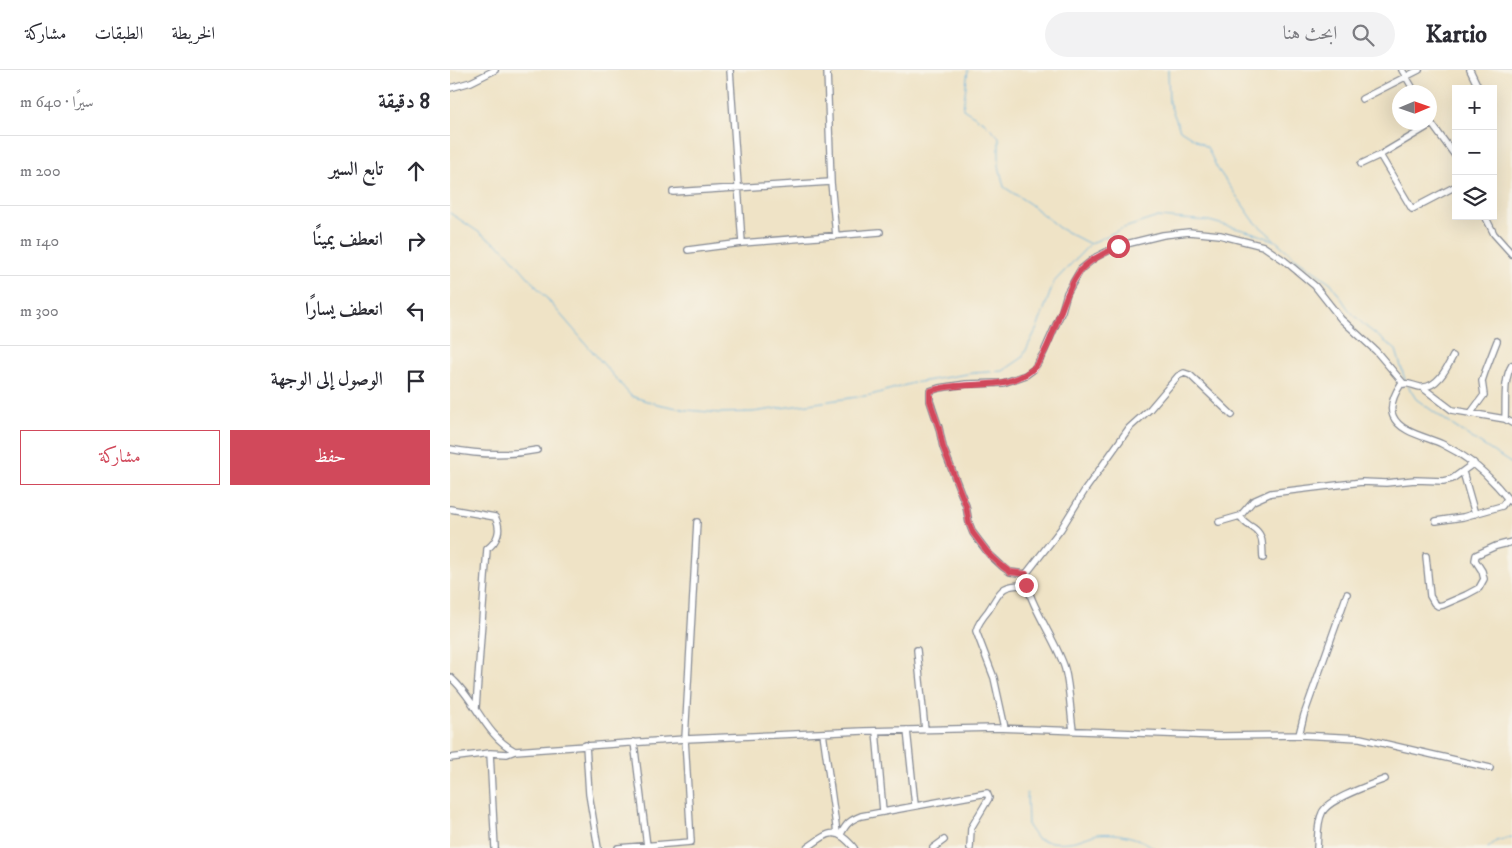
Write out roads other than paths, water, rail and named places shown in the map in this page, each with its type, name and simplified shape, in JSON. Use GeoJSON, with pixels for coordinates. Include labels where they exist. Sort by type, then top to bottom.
{"type":"FeatureCollection","features":[{"type":"Feature","properties":{"kind":"street"},"geometry":{"type":"LineString","coordinates":[[450,88],[471,82],[495,70]]}},
{"type":"Feature","properties":{"kind":"street"},"geometry":{"type":"LineString","coordinates":[[730,70],[742,243]]}},
{"type":"Feature","properties":{"kind":"street"},"geometry":{"type":"LineString","coordinates":[[827,70],[831,182],[836,236]]}},
{"type":"Feature","properties":{"kind":"street"},"geometry":{"type":"LineString","coordinates":[[1362,99],[1404,73],[1419,70]]}},
{"type":"Feature","properties":{"kind":"street"},"geometry":{"type":"LineString","coordinates":[[1470,70],[1477,85]]}},
{"type":"Feature","properties":{"kind":"street"},"geometry":{"type":"LineString","coordinates":[[1404,73],[1411,85]]}},
{"type":"Feature","properties":{"kind":"street"},"geometry":{"type":"LineString","coordinates":[[1360,164],[1380,155],[1419,130]]}},
{"type":"Feature","properties":{"kind":"street"},"geometry":{"type":"LineString","coordinates":[[1437,130],[1452,151]]}},
{"type":"Feature","properties":{"kind":"street"},"geometry":{"type":"LineString","coordinates":[[1380,155],[1412,209],[1452,188]]}},
{"type":"Feature","properties":{"kind":"street"},"geometry":{"type":"LineString","coordinates":[[673,192],[831,182]]}},
{"type":"Feature","properties":{"kind":"street"},"geometry":{"type":"LineString","coordinates":[[1487,220],[1494,234],[1512,254]]}},
{"type":"Feature","properties":{"kind":"street"},"geometry":{"type":"LineString","coordinates":[[688,250],[742,243],[880,232]]}},
{"type":"Feature","properties":{"kind":"street"},"geometry":{"type":"LineString","coordinates":[[1026,574],[1010,572],[1003,567],[989,554],[973,533],[966,506],[943,447],[930,401],[930,391],[966,384],[1003,383],[1034,370],[1062,311],[1073,280],[1081,269],[1096,257],[1118,246],[1163,235],[1189,232],[1220,236],[1263,246],[1285,261],[1315,286],[1341,319],[1376,351],[1402,384]]}},
{"type":"Feature","properties":{"kind":"street"},"geometry":{"type":"LineString","coordinates":[[1470,414],[1484,395],[1482,381],[1497,341]]}},
{"type":"Feature","properties":{"kind":"street"},"geometry":{"type":"LineString","coordinates":[[1423,388],[1440,377],[1453,356]]}},
{"type":"Feature","properties":{"kind":"street"},"geometry":{"type":"LineString","coordinates":[[1504,419],[1508,370],[1512,365]]}},
{"type":"Feature","properties":{"kind":"street"},"geometry":{"type":"LineString","coordinates":[[1073,730],[1065,669],[1026,585],[1026,574],[1061,529],[1129,428],[1150,409],[1178,376],[1190,375],[1232,415]]}},
{"type":"Feature","properties":{"kind":"street"},"geometry":{"type":"LineString","coordinates":[[1402,384],[1423,388],[1452,410],[1504,419],[1512,423]]}},
{"type":"Feature","properties":{"kind":"street"},"geometry":{"type":"LineString","coordinates":[[1402,384],[1394,396],[1392,408],[1394,417],[1401,426],[1444,444],[1474,463],[1497,485],[1510,501],[1502,506],[1475,514],[1436,521]]}},
{"type":"Feature","properties":{"kind":"street"},"geometry":{"type":"LineString","coordinates":[[450,449],[477,454],[521,453],[537,450]]}},
{"type":"Feature","properties":{"kind":"street"},"geometry":{"type":"LineString","coordinates":[[1219,522],[1240,516],[1253,501],[1274,492],[1362,482],[1386,484],[1415,480],[1443,481],[1452,479],[1474,463]]}},
{"type":"Feature","properties":{"kind":"street"},"geometry":{"type":"LineString","coordinates":[[1463,472],[1475,514]]}},
{"type":"Feature","properties":{"kind":"street"},"geometry":{"type":"LineString","coordinates":[[450,511],[495,517],[499,524],[498,536],[494,544],[486,549],[476,708]]}},
{"type":"Feature","properties":{"kind":"street"},"geometry":{"type":"LineString","coordinates":[[1240,516],[1246,525],[1256,530],[1261,538],[1263,558]]}},
{"type":"Feature","properties":{"kind":"street"},"geometry":{"type":"LineString","coordinates":[[618,848],[691,842],[685,739],[697,522]]}},
{"type":"Feature","properties":{"kind":"street"},"geometry":{"type":"LineString","coordinates":[[1426,556],[1430,596],[1438,606],[1479,588],[1484,579],[1482,571],[1475,560],[1476,555],[1496,546],[1512,542]]}},
{"type":"Feature","properties":{"kind":"street"},"geometry":{"type":"LineString","coordinates":[[1005,728],[994,678],[976,631],[978,624],[997,594],[1006,587],[1015,584],[1026,585]]}},
{"type":"Feature","properties":{"kind":"street"},"geometry":{"type":"LineString","coordinates":[[1299,735],[1304,715],[1347,594]]}},
{"type":"Feature","properties":{"kind":"street"},"geometry":{"type":"LineString","coordinates":[[917,650],[924,730]]}},
{"type":"Feature","properties":{"kind":"street"},"geometry":{"type":"LineString","coordinates":[[450,677],[460,685],[504,745],[514,751]]}},
{"type":"Feature","properties":{"kind":"street"},"geometry":{"type":"LineString","coordinates":[[450,758],[490,753],[507,754],[514,751],[685,739],[1005,728],[1220,736],[1299,735],[1360,738],[1490,768]]}},
{"type":"Feature","properties":{"kind":"street"},"geometry":{"type":"LineString","coordinates":[[908,730],[915,805]]}},
{"type":"Feature","properties":{"kind":"street"},"geometry":{"type":"LineString","coordinates":[[876,731],[884,811]]}},
{"type":"Feature","properties":{"kind":"street"},"geometry":{"type":"LineString","coordinates":[[823,733],[839,834],[854,848]]}},
{"type":"Feature","properties":{"kind":"street"},"geometry":{"type":"LineString","coordinates":[[634,742],[646,846]]}},
{"type":"Feature","properties":{"kind":"street"},"geometry":{"type":"LineString","coordinates":[[586,746],[589,794],[598,848]]}},
{"type":"Feature","properties":{"kind":"street"},"geometry":{"type":"LineString","coordinates":[[490,753],[495,848]]}},
{"type":"Feature","properties":{"kind":"street"},"geometry":{"type":"LineString","coordinates":[[1317,848],[1320,816],[1325,807],[1357,790],[1385,779]]}},
{"type":"Feature","properties":{"kind":"street"},"geometry":{"type":"LineString","coordinates":[[839,834],[851,820],[861,816],[987,793],[989,798],[971,828],[970,848]]}},
{"type":"Feature","properties":{"kind":"street"},"geometry":{"type":"LineString","coordinates":[[807,848],[828,834],[839,834]]}},
{"type":"Feature","properties":{"kind":"street"},"geometry":{"type":"LineString","coordinates":[[933,848],[944,840]]}},
{"type":"Feature","properties":{"kind":"waterway"},"geometry":{"type":"LineString","coordinates":[[968,70],[963,109],[985,123],[999,137],[999,166],[1004,187],[1030,204],[1059,228],[1090,244]]}},
{"type":"Feature","properties":{"kind":"waterway"},"geometry":{"type":"LineString","coordinates":[[1168,70],[1169,102],[1180,130],[1207,147],[1217,168],[1254,221],[1274,239]]}},
{"type":"Feature","properties":{"kind":"waterway"},"geometry":{"type":"LineString","coordinates":[[450,213],[504,249],[631,396],[687,410],[720,413],[753,412],[871,395],[913,383],[973,373],[1003,371],[1022,358],[1038,326],[1054,282],[1090,244],[1121,229],[1158,217],[1209,221],[1276,241],[1295,258],[1331,283],[1349,310],[1365,326],[1396,350],[1405,380]]}},
{"type":"Feature","properties":{"kind":"waterway"},"geometry":{"type":"LineString","coordinates":[[1408,386],[1416,399],[1512,464]]}},
{"type":"Feature","properties":{"kind":"waterway"},"geometry":{"type":"LineString","coordinates":[[1027,793],[1028,826],[1037,839],[1063,842],[1079,840],[1098,834],[1112,834],[1135,838],[1154,848]]}},
{"type":"Feature","properties":{"kind":"waterway"},"geometry":{"type":"LineString","coordinates":[[1488,848],[1496,841],[1512,837]]}}]}
